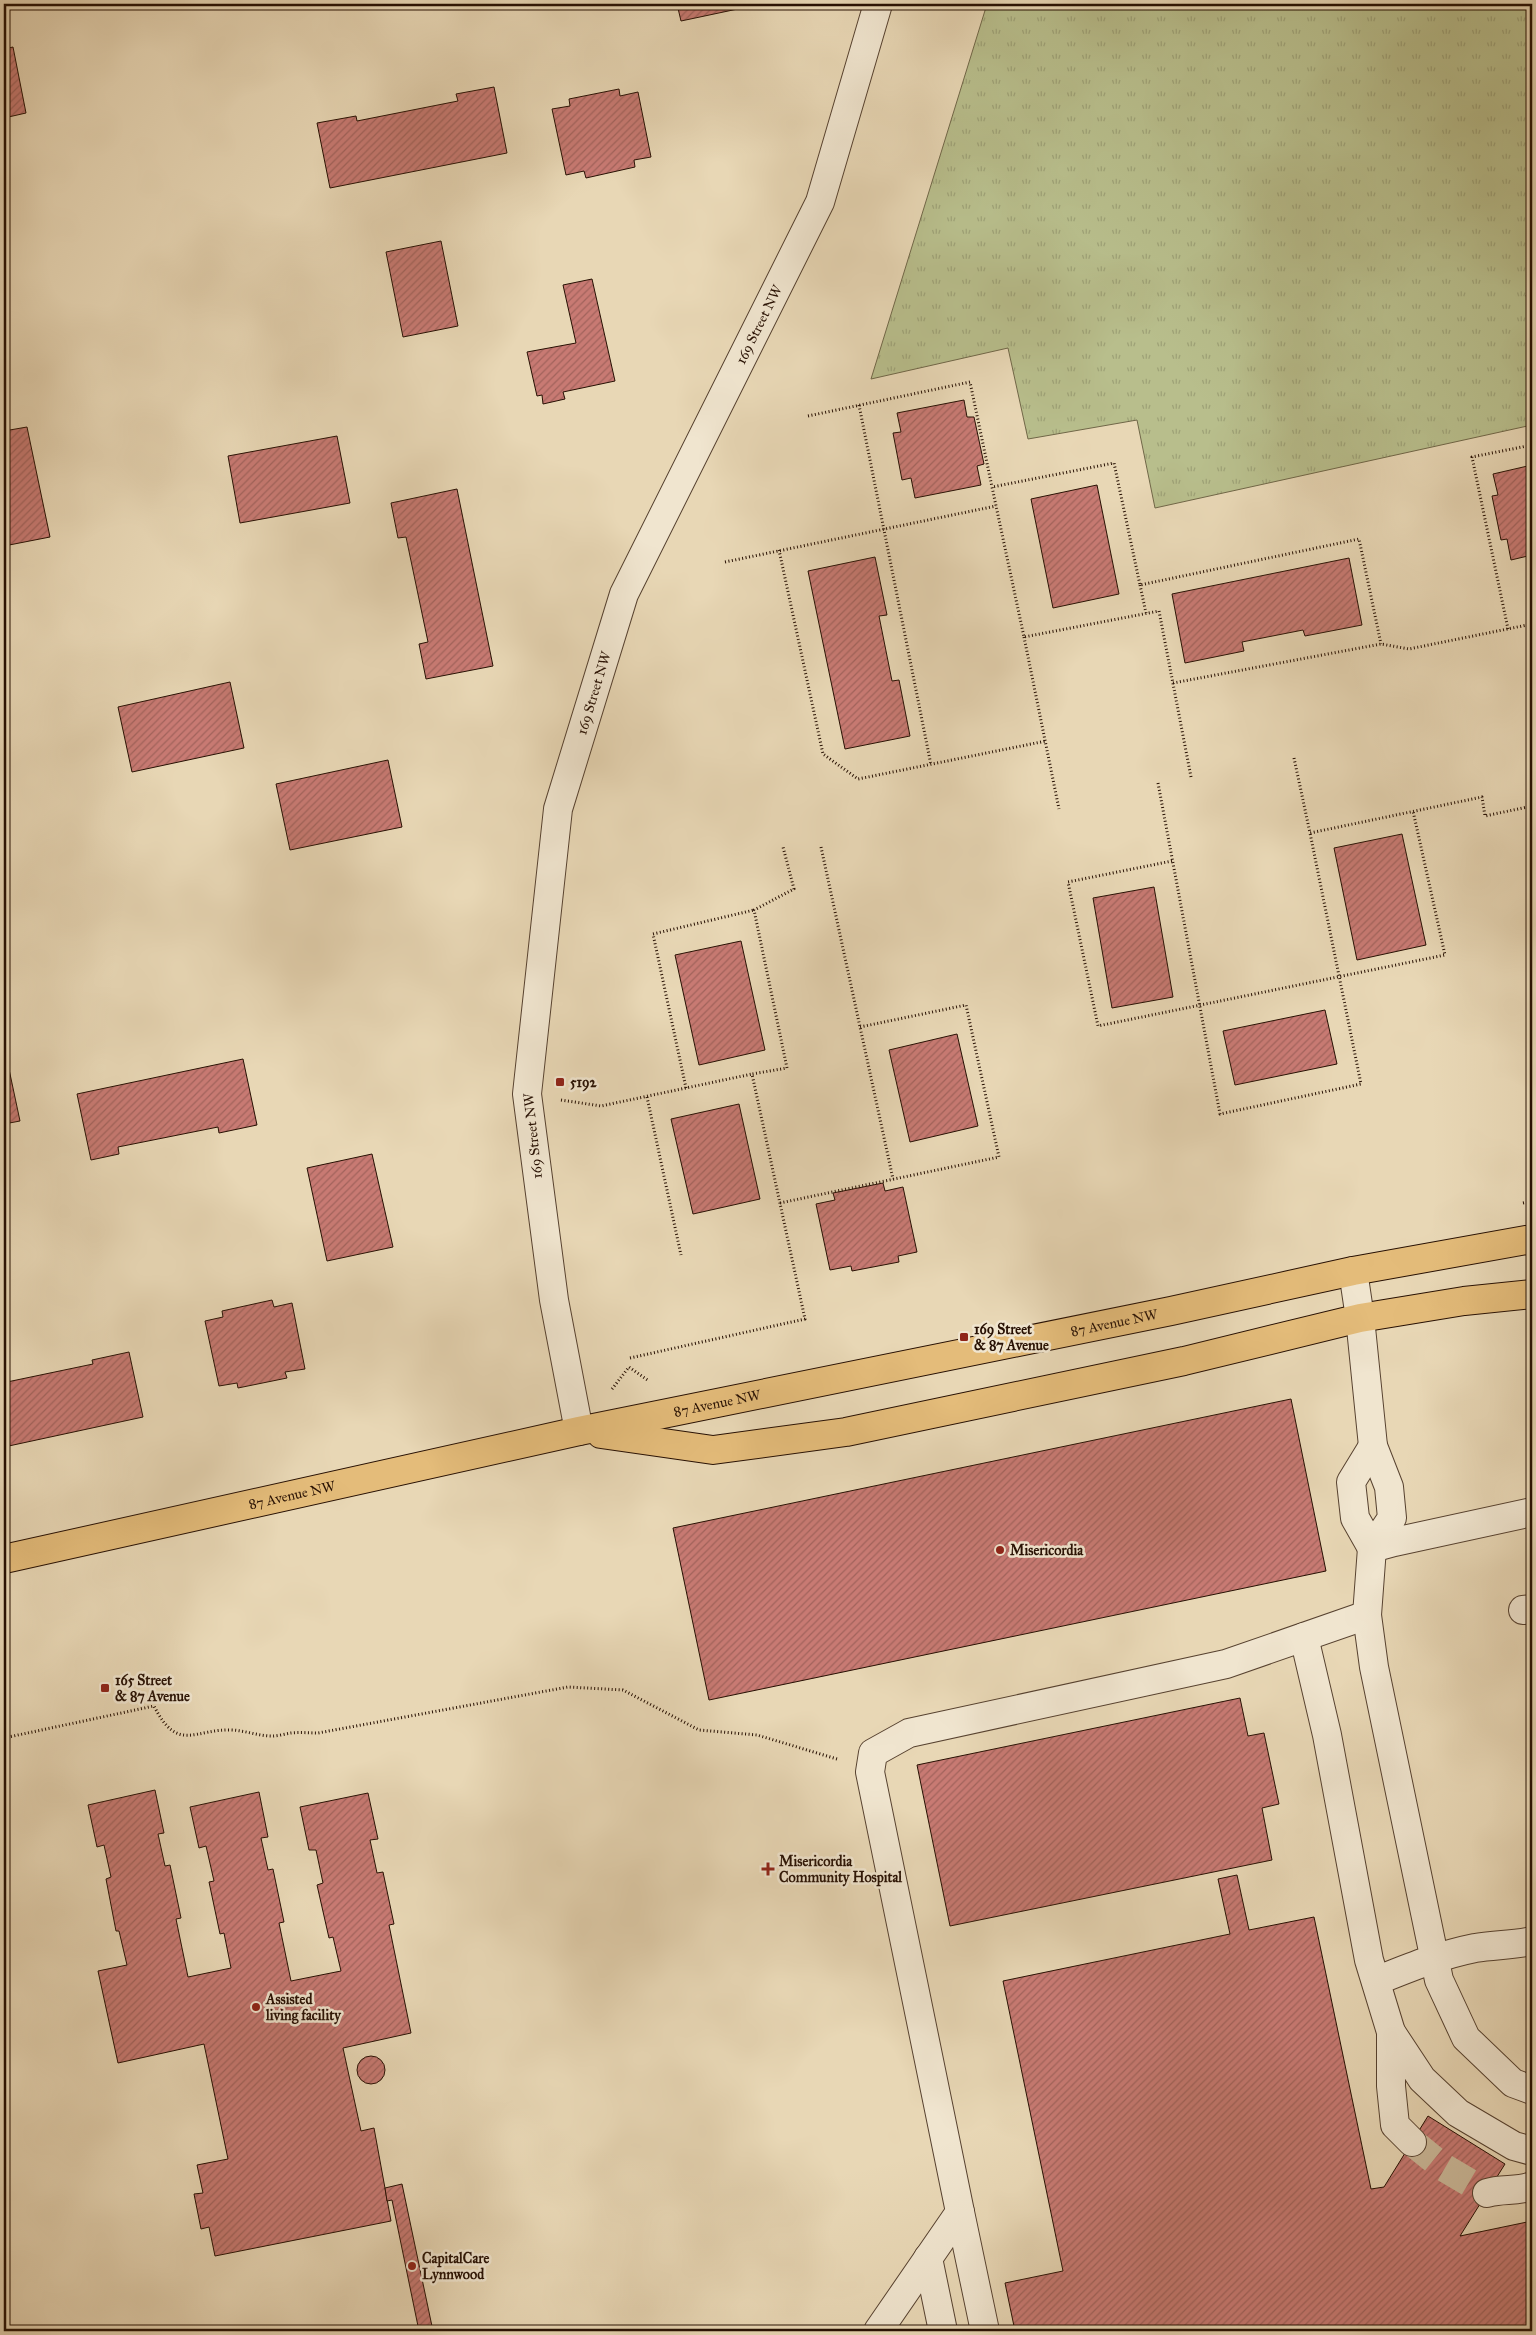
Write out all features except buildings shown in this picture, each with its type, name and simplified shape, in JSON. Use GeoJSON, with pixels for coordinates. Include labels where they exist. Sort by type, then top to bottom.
{"type":"FeatureCollection","features":[{"type":"Feature","properties":{"kind":"main road","name":"87 Avenue NW"},"geometry":{"type":"LineString","coordinates":[[4,1560],[579,1431],[1171,1311],[1353,1271],[1532,1239]]}},
{"type":"Feature","properties":{"kind":"main road","name":"87 Avenue NW"},"geometry":{"type":"LineString","coordinates":[[579,1431],[713,1450],[846,1432],[1184,1361],[1360,1318],[1464,1301],[1532,1294]]}},
{"type":"Feature","properties":{"kind":"street","name":"169 Street NW"},"geometry":{"type":"LineString","coordinates":[[579,1431],[554,1300],[527,1094],[558,809],[624,594],[820,202],[878,4]]}},
{"type":"Feature","properties":{"kind":"street"},"geometry":{"type":"LineString","coordinates":[[1353,1271],[1360,1318],[1373,1446],[1389,1487],[1392,1518],[1372,1548],[1367,1615],[1374,1667],[1436,1969],[1466,2038],[1513,2083],[1532,2090]]}},
{"type":"Feature","properties":{"kind":"street"},"geometry":{"type":"LineString","coordinates":[[1372,1548],[1355,1518],[1351,1482],[1373,1446]]}},
{"type":"Feature","properties":{"kind":"street"},"geometry":{"type":"LineString","coordinates":[[1372,1548],[1532,1512]]}},
{"type":"Feature","properties":{"kind":"street"},"geometry":{"type":"LineString","coordinates":[[985,2331],[870,1772],[873,1752],[910,1733],[1226,1664],[1367,1615]]}},
{"type":"Feature","properties":{"kind":"street"},"geometry":{"type":"LineString","coordinates":[[1304,1637],[1327,1735],[1369,1960],[1391,2032],[1391,2086],[1395,2125],[1412,2142]]}},
{"type":"Feature","properties":{"kind":"street"},"geometry":{"type":"LineString","coordinates":[[1376,1981],[1436,1969],[1475,1948],[1508,1946],[1532,1941]]}},
{"type":"Feature","properties":{"kind":"street"},"geometry":{"type":"LineString","coordinates":[[1391,2032],[1422,2079],[1458,2113],[1514,2146],[1532,2151]]}},
{"type":"Feature","properties":{"kind":"street"},"geometry":{"type":"LineString","coordinates":[[1486,2193],[1496,2190],[1520,2190],[1532,2186]]}},
{"type":"Feature","properties":{"kind":"street"},"geometry":{"type":"LineString","coordinates":[[878,2331],[960,2212]]}},
{"type":"Feature","properties":{"kind":"street"},"geometry":{"type":"LineString","coordinates":[[928,2258],[943,2331]]}},
{"type":"Feature","properties":{"kind":"path"},"geometry":{"type":"LineString","coordinates":[[808,416],[970,382],[1046,741],[1058,808]]}},
{"type":"Feature","properties":{"kind":"path"},"geometry":{"type":"LineString","coordinates":[[859,405],[931,764]]}},
{"type":"Feature","properties":{"kind":"path"},"geometry":{"type":"LineString","coordinates":[[1508,629],[1472,457],[1532,445]]}},
{"type":"Feature","properties":{"kind":"path"},"geometry":{"type":"LineString","coordinates":[[992,487],[1114,463],[1146,613]]}},
{"type":"Feature","properties":{"kind":"path"},"geometry":{"type":"LineString","coordinates":[[725,562],[996,506]]}},
{"type":"Feature","properties":{"kind":"path"},"geometry":{"type":"LineString","coordinates":[[1140,585],[1359,539],[1381,644]]}},
{"type":"Feature","properties":{"kind":"path"},"geometry":{"type":"LineString","coordinates":[[779,550],[823,754],[858,779],[1046,741]]}},
{"type":"Feature","properties":{"kind":"path"},"geometry":{"type":"LineString","coordinates":[[1024,637],[1159,611],[1191,777]]}},
{"type":"Feature","properties":{"kind":"path"},"geometry":{"type":"LineString","coordinates":[[1173,683],[1381,644],[1409,649],[1532,624]]}},
{"type":"Feature","properties":{"kind":"path"},"geometry":{"type":"LineString","coordinates":[[1158,784],[1220,1114],[1361,1084],[1294,758]]}},
{"type":"Feature","properties":{"kind":"path"},"geometry":{"type":"LineString","coordinates":[[1310,833],[1482,797],[1485,816],[1532,806]]}},
{"type":"Feature","properties":{"kind":"path"},"geometry":{"type":"LineString","coordinates":[[1172,861],[1068,882],[1098,1026],[1445,955],[1414,812]]}},
{"type":"Feature","properties":{"kind":"path"},"geometry":{"type":"LineString","coordinates":[[686,1088],[653,934],[754,910],[794,889],[783,847]]}},
{"type":"Feature","properties":{"kind":"path"},"geometry":{"type":"LineString","coordinates":[[820,847],[893,1179]]}},
{"type":"Feature","properties":{"kind":"path"},"geometry":{"type":"LineString","coordinates":[[527,1094],[601,1106],[787,1068],[754,910]]}},
{"type":"Feature","properties":{"kind":"path"},"geometry":{"type":"LineString","coordinates":[[780,1202],[999,1157],[966,1005],[860,1027]]}},
{"type":"Feature","properties":{"kind":"path"},"geometry":{"type":"LineString","coordinates":[[630,1358],[805,1319],[752,1074]]}},
{"type":"Feature","properties":{"kind":"path"},"geometry":{"type":"LineString","coordinates":[[647,1096],[681,1255]]}},
{"type":"Feature","properties":{"kind":"path"},"geometry":{"type":"LineString","coordinates":[[4,1738],[154,1706],[163,1724],[184,1735],[196,1736],[232,1730],[272,1736],[294,1733],[318,1733],[568,1687],[589,1687],[623,1690],[699,1730],[757,1735],[832,1757],[870,1772]]}},
{"type":"Feature","properties":{"kind":"green space"},"geometry":{"type":"Polygon","coordinates":[[[987,4],[1532,4],[1532,293],[1526,295],[1532,326],[1532,425],[1155,508],[1137,420],[1028,439],[1008,348],[871,379],[987,4]]]}},
{"type":"Feature","properties":{"kind":"tunnel"},"geometry":{"type":"LineString","coordinates":[[1412,2142],[1443,2167],[1487,2193]]}},
{"type":"Feature","properties":{"kind":"place","name":"5192"},"geometry":{"type":"Point","coordinates":[560,1082]}},
{"type":"Feature","properties":{"kind":"place","name":"169 Street & 87 Avenue"},"geometry":{"type":"Point","coordinates":[964,1337]}},
{"type":"Feature","properties":{"kind":"place","name":"Misericordia"},"geometry":{"type":"Point","coordinates":[1000,1550]}},
{"type":"Feature","properties":{"kind":"place","name":"165 Street & 87 Avenue"},"geometry":{"type":"Point","coordinates":[105,1688]}},
{"type":"Feature","properties":{"kind":"place","name":"Misericordia Community Hospital"},"geometry":{"type":"Point","coordinates":[768,1869]}},
{"type":"Feature","properties":{"kind":"place","name":"Assisted living facility"},"geometry":{"type":"Point","coordinates":[256,2007]}},
{"type":"Feature","properties":{"kind":"place","name":"CapitalCare Lynnwood"},"geometry":{"type":"Point","coordinates":[412,2266]}}]}
